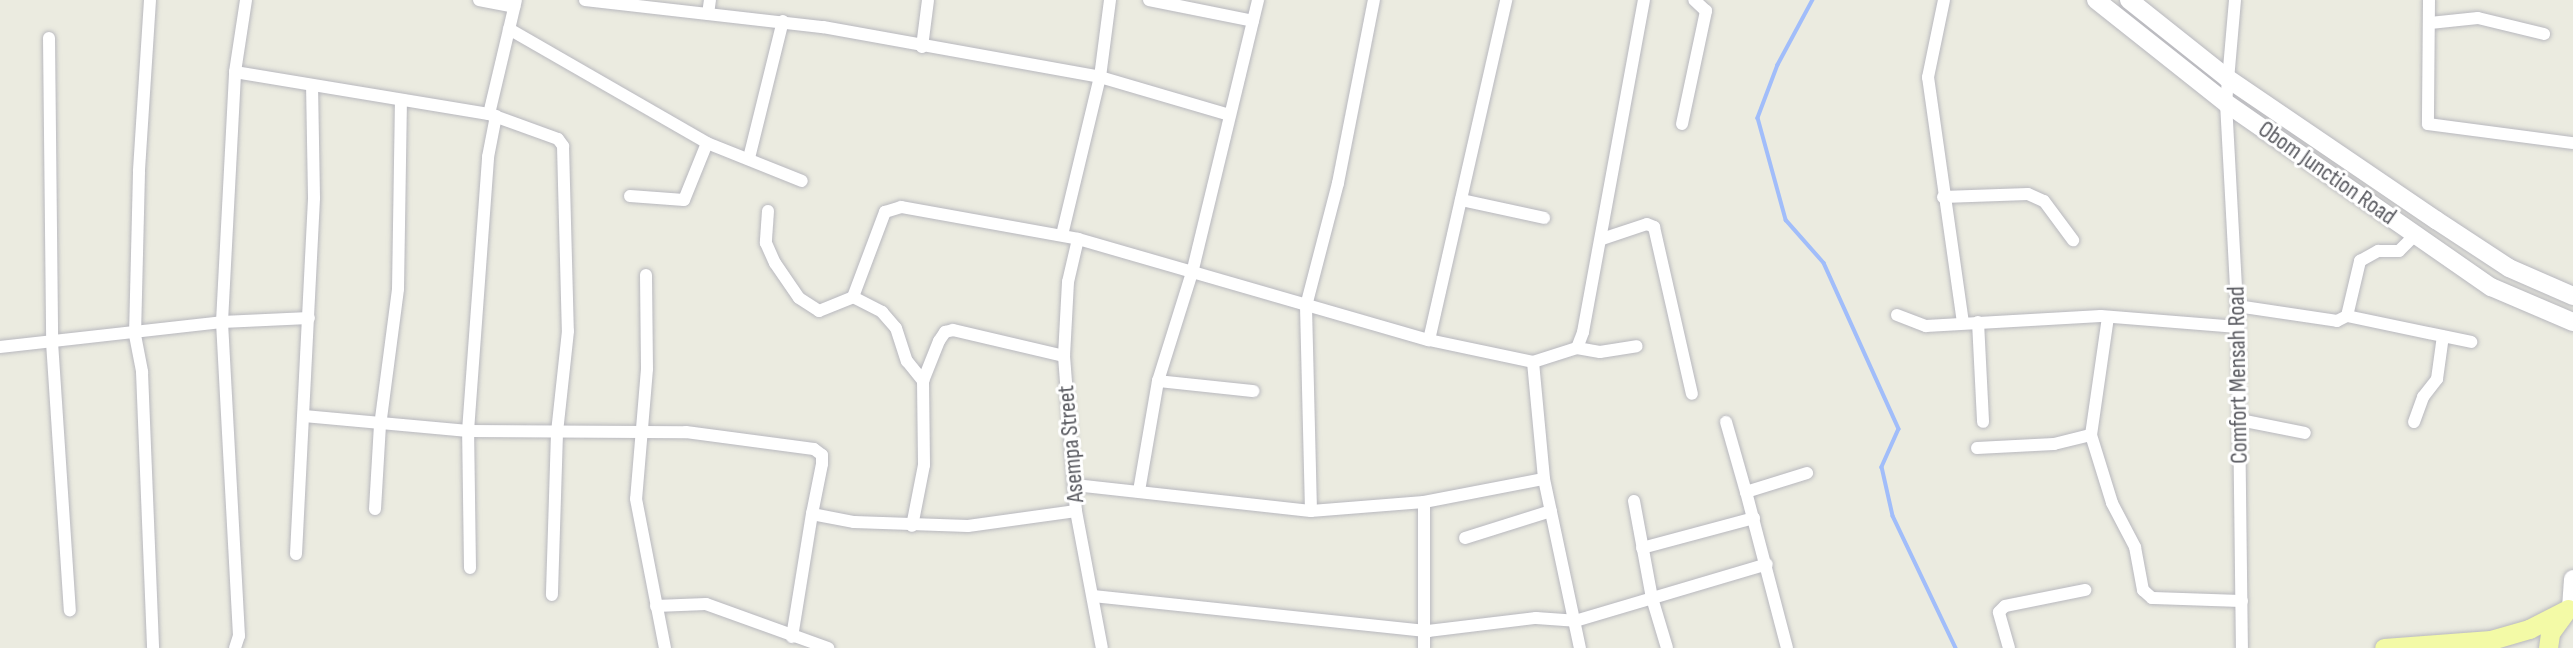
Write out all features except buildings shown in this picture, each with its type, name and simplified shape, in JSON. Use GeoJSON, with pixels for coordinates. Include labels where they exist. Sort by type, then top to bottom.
{"type":"FeatureCollection","features":[{"type":"Feature","properties":{"kind":"main road","name":"Obom Junction Road"},"geometry":{"type":"LineString","coordinates":[[2096,0],[2226,103],[2491,287],[2573,322]]}},
{"type":"Feature","properties":{"kind":"main road","name":"Obom Junction Road"},"geometry":{"type":"LineString","coordinates":[[2129,0],[2227,78],[2509,268],[2566,294]]}},
{"type":"Feature","properties":{"kind":"main road"},"geometry":{"type":"LineString","coordinates":[[2566,294],[2573,280]]}},
{"type":"Feature","properties":{"kind":"main road"},"geometry":{"type":"LineString","coordinates":[[2548,648],[2550,633],[2571,608],[2573,579]]}},
{"type":"Feature","properties":{"kind":"main road"},"geometry":{"type":"LineString","coordinates":[[2384,648],[2491,640],[2529,629],[2571,608]]}},
{"type":"Feature","properties":{"kind":"street"},"geometry":{"type":"LineString","coordinates":[[150,0],[139,172],[135,335],[142,372],[153,648]]}},
{"type":"Feature","properties":{"kind":"street"},"geometry":{"type":"LineString","coordinates":[[235,648],[239,636],[222,322],[235,72],[246,0]]}},
{"type":"Feature","properties":{"kind":"street"},"geometry":{"type":"LineString","coordinates":[[470,568],[468,431],[488,157],[492,115],[515,4],[480,0]]}},
{"type":"Feature","properties":{"kind":"street"},"geometry":{"type":"LineString","coordinates":[[585,0],[783,21],[1101,77],[1230,115]]}},
{"type":"Feature","properties":{"kind":"street"},"geometry":{"type":"LineString","coordinates":[[708,14],[710,0]]}},
{"type":"Feature","properties":{"kind":"street"},"geometry":{"type":"LineString","coordinates":[[922,47],[928,0]]}},
{"type":"Feature","properties":{"kind":"street"},"geometry":{"type":"LineString","coordinates":[[1062,235],[1101,77],[1110,0]]}},
{"type":"Feature","properties":{"kind":"street"},"geometry":{"type":"LineString","coordinates":[[1149,0],[1253,21]]}},
{"type":"Feature","properties":{"kind":"street"},"geometry":{"type":"LineString","coordinates":[[1139,491],[1158,381],[1193,269],[1258,0]]}},
{"type":"Feature","properties":{"kind":"street"},"geometry":{"type":"LineString","coordinates":[[1311,511],[1306,306],[1338,183],[1374,0]]}},
{"type":"Feature","properties":{"kind":"street"},"geometry":{"type":"LineString","coordinates":[[1429,340],[1506,0]]}},
{"type":"Feature","properties":{"kind":"street"},"geometry":{"type":"LineString","coordinates":[[1577,348],[1590,306],[1644,0]]}},
{"type":"Feature","properties":{"kind":"street"},"geometry":{"type":"LineString","coordinates":[[1682,124],[1706,11],[1703,4],[1694,0]]}},
{"type":"Feature","properties":{"kind":"street"},"geometry":{"type":"LineString","coordinates":[[1944,0],[1928,77],[1943,197],[1964,323]]}},
{"type":"Feature","properties":{"kind":"street","name":"Comfort Mensah Road"},"geometry":{"type":"LineString","coordinates":[[2235,0],[2226,103],[2238,327],[2242,648]]}},
{"type":"Feature","properties":{"kind":"street"},"geometry":{"type":"LineString","coordinates":[[2429,0],[2428,124],[2573,143]]}},
{"type":"Feature","properties":{"kind":"street"},"geometry":{"type":"LineString","coordinates":[[2430,23],[2478,18],[2544,34]]}},
{"type":"Feature","properties":{"kind":"street"},"geometry":{"type":"LineString","coordinates":[[750,158],[783,21]]}},
{"type":"Feature","properties":{"kind":"street"},"geometry":{"type":"LineString","coordinates":[[509,29],[707,143],[802,181]]}},
{"type":"Feature","properties":{"kind":"street"},"geometry":{"type":"LineString","coordinates":[[49,38],[52,342],[70,610]]}},
{"type":"Feature","properties":{"kind":"street"},"geometry":{"type":"LineString","coordinates":[[235,72],[492,115],[558,138],[563,146],[568,331],[557,433],[552,595]]}},
{"type":"Feature","properties":{"kind":"street"},"geometry":{"type":"LineString","coordinates":[[296,554],[309,318],[312,87]]}},
{"type":"Feature","properties":{"kind":"street"},"geometry":{"type":"LineString","coordinates":[[375,509],[380,426],[398,289],[401,101]]}},
{"type":"Feature","properties":{"kind":"street"},"geometry":{"type":"LineString","coordinates":[[630,196],[684,200],[707,143]]}},
{"type":"Feature","properties":{"kind":"street"},"geometry":{"type":"LineString","coordinates":[[1943,197],[2028,194],[2044,201],[2073,240]]}},
{"type":"Feature","properties":{"kind":"street"},"geometry":{"type":"LineString","coordinates":[[1461,200],[1544,218]]}},
{"type":"Feature","properties":{"kind":"street"},"geometry":{"type":"LineString","coordinates":[[768,211],[766,243],[799,299],[819,311],[853,297],[885,212],[901,207],[1062,235],[1193,269],[1306,306],[1429,340],[1533,362],[1577,348],[1600,352],[1637,346]]}},
{"type":"Feature","properties":{"kind":"street"},"geometry":{"type":"LineString","coordinates":[[1602,239],[1647,224],[1654,227],[1692,394]]}},
{"type":"Feature","properties":{"kind":"street"},"geometry":{"type":"LineString","coordinates":[[2347,316],[2360,261],[2378,251],[2399,251],[2415,234]]}},
{"type":"Feature","properties":{"kind":"street","name":"Asempa Street"},"geometry":{"type":"LineString","coordinates":[[1078,239],[1068,282],[1064,356],[1076,511],[1102,648]]}},
{"type":"Feature","properties":{"kind":"street"},"geometry":{"type":"LineString","coordinates":[[646,275],[647,369],[636,499],[665,648]]}},
{"type":"Feature","properties":{"kind":"street"},"geometry":{"type":"LineString","coordinates":[[853,297],[882,312],[923,381]]}},
{"type":"Feature","properties":{"kind":"street"},"geometry":{"type":"LineString","coordinates":[[2237,306],[2337,321],[2347,316],[2471,342]]}},
{"type":"Feature","properties":{"kind":"street"},"geometry":{"type":"LineString","coordinates":[[1897,315],[1926,326],[2108,317],[2238,327]]}},
{"type":"Feature","properties":{"kind":"street"},"geometry":{"type":"LineString","coordinates":[[2108,317],[2091,435],[2112,503],[2132,539],[2147,595],[2242,601]]}},
{"type":"Feature","properties":{"kind":"street"},"geometry":{"type":"LineString","coordinates":[[0,347],[135,335],[222,322],[309,318]]}},
{"type":"Feature","properties":{"kind":"street"},"geometry":{"type":"LineString","coordinates":[[1978,322],[1983,422]]}},
{"type":"Feature","properties":{"kind":"street"},"geometry":{"type":"LineString","coordinates":[[912,526],[924,466],[923,381],[944,332],[953,330],[1064,356]]}},
{"type":"Feature","properties":{"kind":"street"},"geometry":{"type":"LineString","coordinates":[[2414,422],[2423,397],[2437,379],[2443,336]]}},
{"type":"Feature","properties":{"kind":"street"},"geometry":{"type":"LineString","coordinates":[[1533,362],[1544,479],[1580,648]]}},
{"type":"Feature","properties":{"kind":"street"},"geometry":{"type":"LineString","coordinates":[[1158,381],[1252,391]]}},
{"type":"Feature","properties":{"kind":"street"},"geometry":{"type":"LineString","coordinates":[[304,416],[380,426],[468,431],[686,432],[814,449],[822,455],[822,464],[792,636]]}},
{"type":"Feature","properties":{"kind":"street"},"geometry":{"type":"LineString","coordinates":[[2240,420],[2305,433]]}},
{"type":"Feature","properties":{"kind":"street"},"geometry":{"type":"LineString","coordinates":[[1726,422],[1767,564],[1787,648]]}},
{"type":"Feature","properties":{"kind":"street"},"geometry":{"type":"LineString","coordinates":[[1978,448],[2054,444],[2091,435]]}},
{"type":"Feature","properties":{"kind":"street"},"geometry":{"type":"LineString","coordinates":[[1746,492],[1807,472]]}},
{"type":"Feature","properties":{"kind":"street"},"geometry":{"type":"LineString","coordinates":[[1075,485],[1311,511],[1424,502],[1544,479]]}},
{"type":"Feature","properties":{"kind":"street"},"geometry":{"type":"LineString","coordinates":[[1634,501],[1652,598],[1667,648]]}},
{"type":"Feature","properties":{"kind":"street"},"geometry":{"type":"LineString","coordinates":[[1424,502],[1428,631],[1424,648]]}},
{"type":"Feature","properties":{"kind":"street"},"geometry":{"type":"LineString","coordinates":[[812,514],[912,526],[968,526],[1076,511]]}},
{"type":"Feature","properties":{"kind":"street"},"geometry":{"type":"LineString","coordinates":[[1465,538],[1551,511]]}},
{"type":"Feature","properties":{"kind":"street"},"geometry":{"type":"LineString","coordinates":[[1642,548],[1754,518]]}},
{"type":"Feature","properties":{"kind":"street"},"geometry":{"type":"LineString","coordinates":[[1093,596],[1428,631],[1536,618],[1575,621],[1767,564]]}},
{"type":"Feature","properties":{"kind":"street"},"geometry":{"type":"LineString","coordinates":[[2009,648],[1999,612],[2005,606],[2085,590]]}},
{"type":"Feature","properties":{"kind":"street"},"geometry":{"type":"LineString","coordinates":[[656,606],[706,604],[828,648]]}},
{"type":"Feature","properties":{"kind":"waterway"},"geometry":{"type":"LineString","coordinates":[[1813,0],[1778,65],[1758,118],[1786,220],[1824,263],[1899,429],[1882,467],[1893,516],[1956,648]]}}]}
